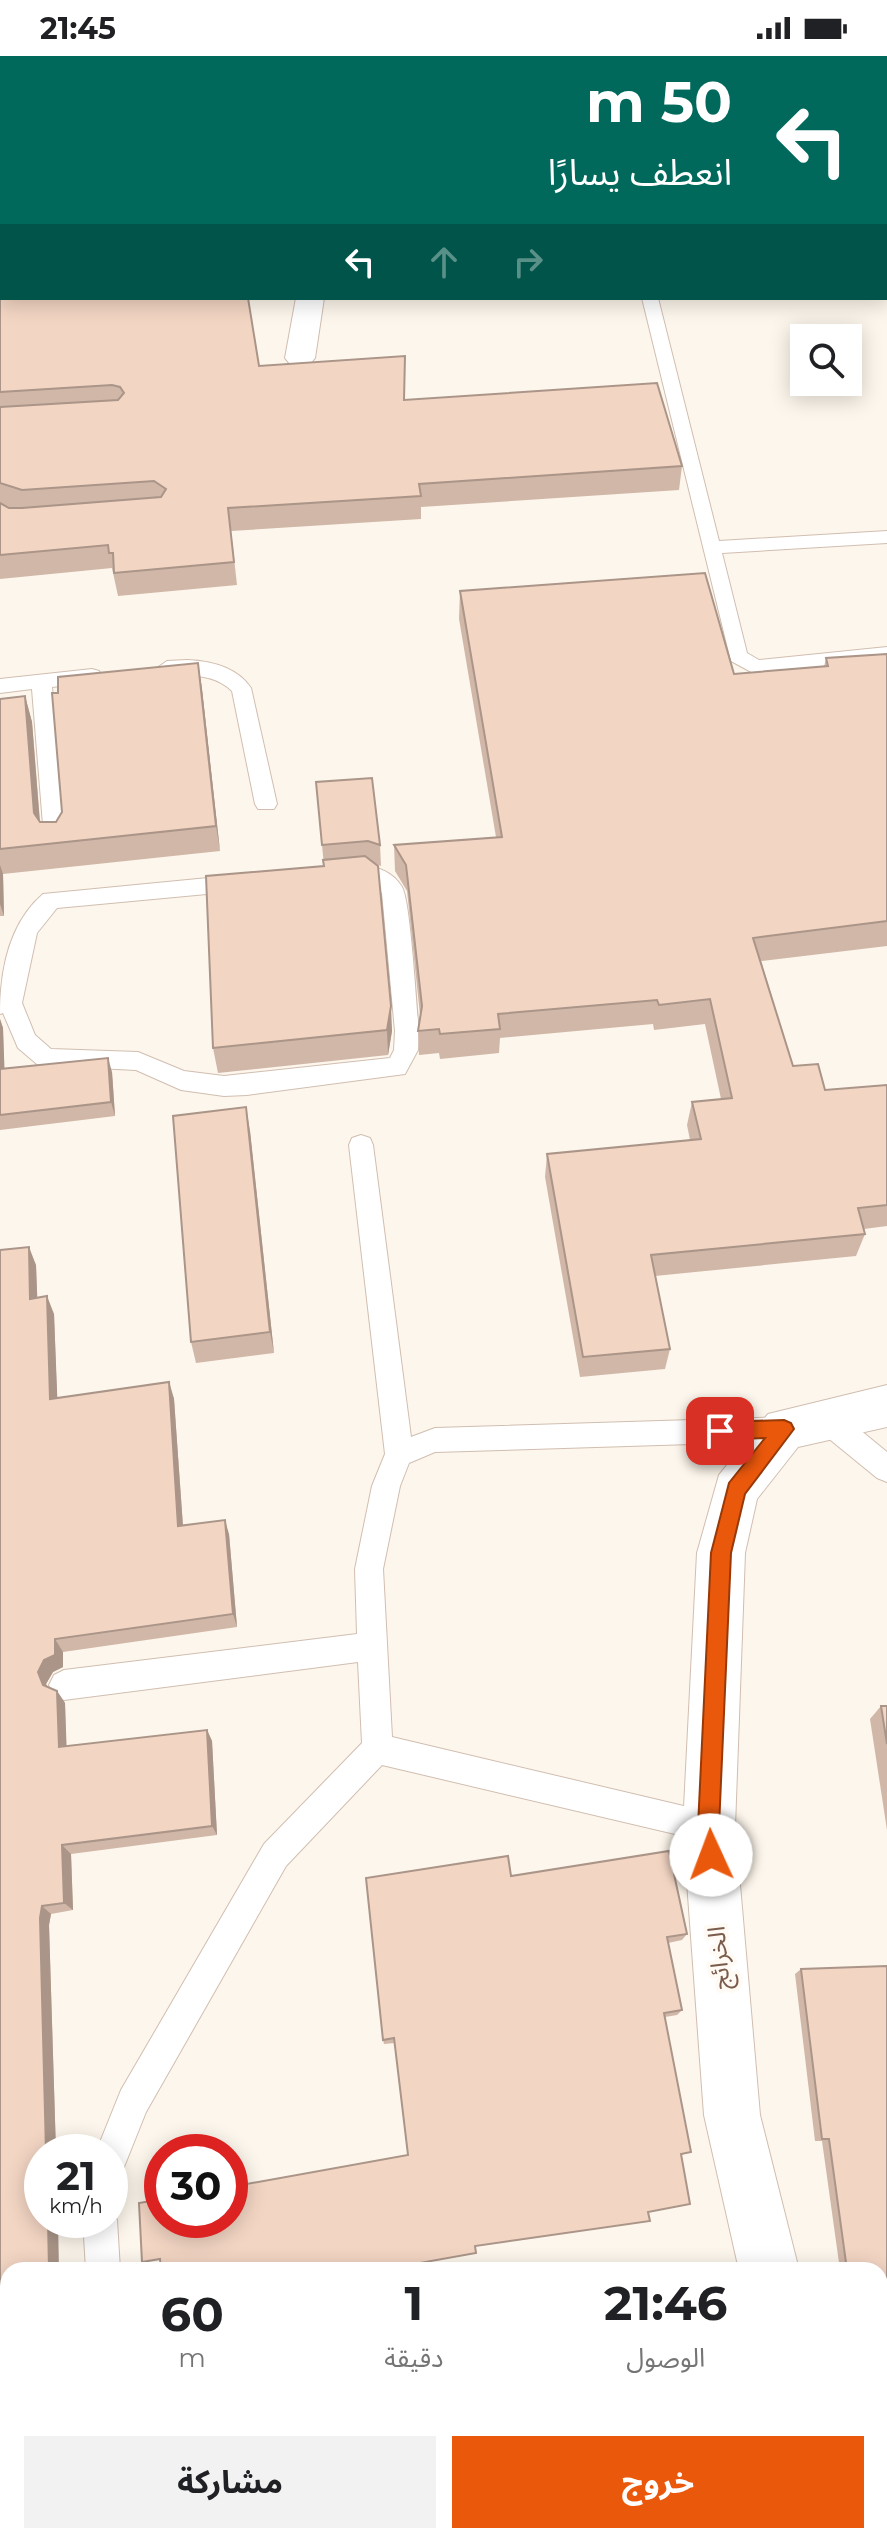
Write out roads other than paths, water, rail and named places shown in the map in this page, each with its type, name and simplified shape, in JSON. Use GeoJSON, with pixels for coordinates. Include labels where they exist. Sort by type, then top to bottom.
{"type":"FeatureCollection","features":[{"type":"Feature","properties":{"kind":"street"},"geometry":{"type":"LineString","coordinates":[[300,358],[310,300]]}},
{"type":"Feature","properties":{"kind":"street"},"geometry":{"type":"LineString","coordinates":[[805,1424],[887,1406]]}},
{"type":"Feature","properties":{"kind":"street","name":"الخرائج"},"geometry":{"type":"LineString","coordinates":[[767,2262],[732,2115],[709,1827],[721,1553],[736,1490],[805,1424]]}},
{"type":"Feature","properties":{"kind":"lane"},"geometry":{"type":"LineString","coordinates":[[650,300],[738,656],[755,667],[887,654]]}},
{"type":"Feature","properties":{"kind":"lane"},"geometry":{"type":"LineString","coordinates":[[711,548],[887,537]]}},
{"type":"Feature","properties":{"kind":"lane"},"geometry":{"type":"LineString","coordinates":[[151,669],[182,666],[205,668],[224,673],[243,690],[266,804]]}},
{"type":"Feature","properties":{"kind":"lane"},"geometry":{"type":"LineString","coordinates":[[0,686],[119,673]]}},
{"type":"Feature","properties":{"kind":"lane"},"geometry":{"type":"LineString","coordinates":[[41,681],[55,837]]}},
{"type":"Feature","properties":{"kind":"lane"},"geometry":{"type":"LineString","coordinates":[[258,882],[51,900],[37,909],[23,938],[5,1004],[26,1041],[46,1058],[138,1061],[181,1080],[224,1086],[397,1067],[406,1050],[407,1031],[393,891],[386,880],[369,872],[321,876]]}},
{"type":"Feature","properties":{"kind":"lane"},"geometry":{"type":"LineString","coordinates":[[120,2134],[133,2102],[275,1855],[377,1749],[369,1569],[386,1486],[399,1454],[361,1145]]}},
{"type":"Feature","properties":{"kind":"lane"},"geometry":{"type":"LineString","coordinates":[[399,1454],[435,1440],[805,1424],[887,1469]]}},
{"type":"Feature","properties":{"kind":"lane"},"geometry":{"type":"LineString","coordinates":[[64,1685],[372,1646]]}},
{"type":"Feature","properties":{"kind":"lane"},"geometry":{"type":"LineString","coordinates":[[377,1749],[709,1827]]}},
{"type":"Feature","properties":{"kind":"lane"},"geometry":{"type":"LineString","coordinates":[[101,2238],[103,2262]]}}]}
